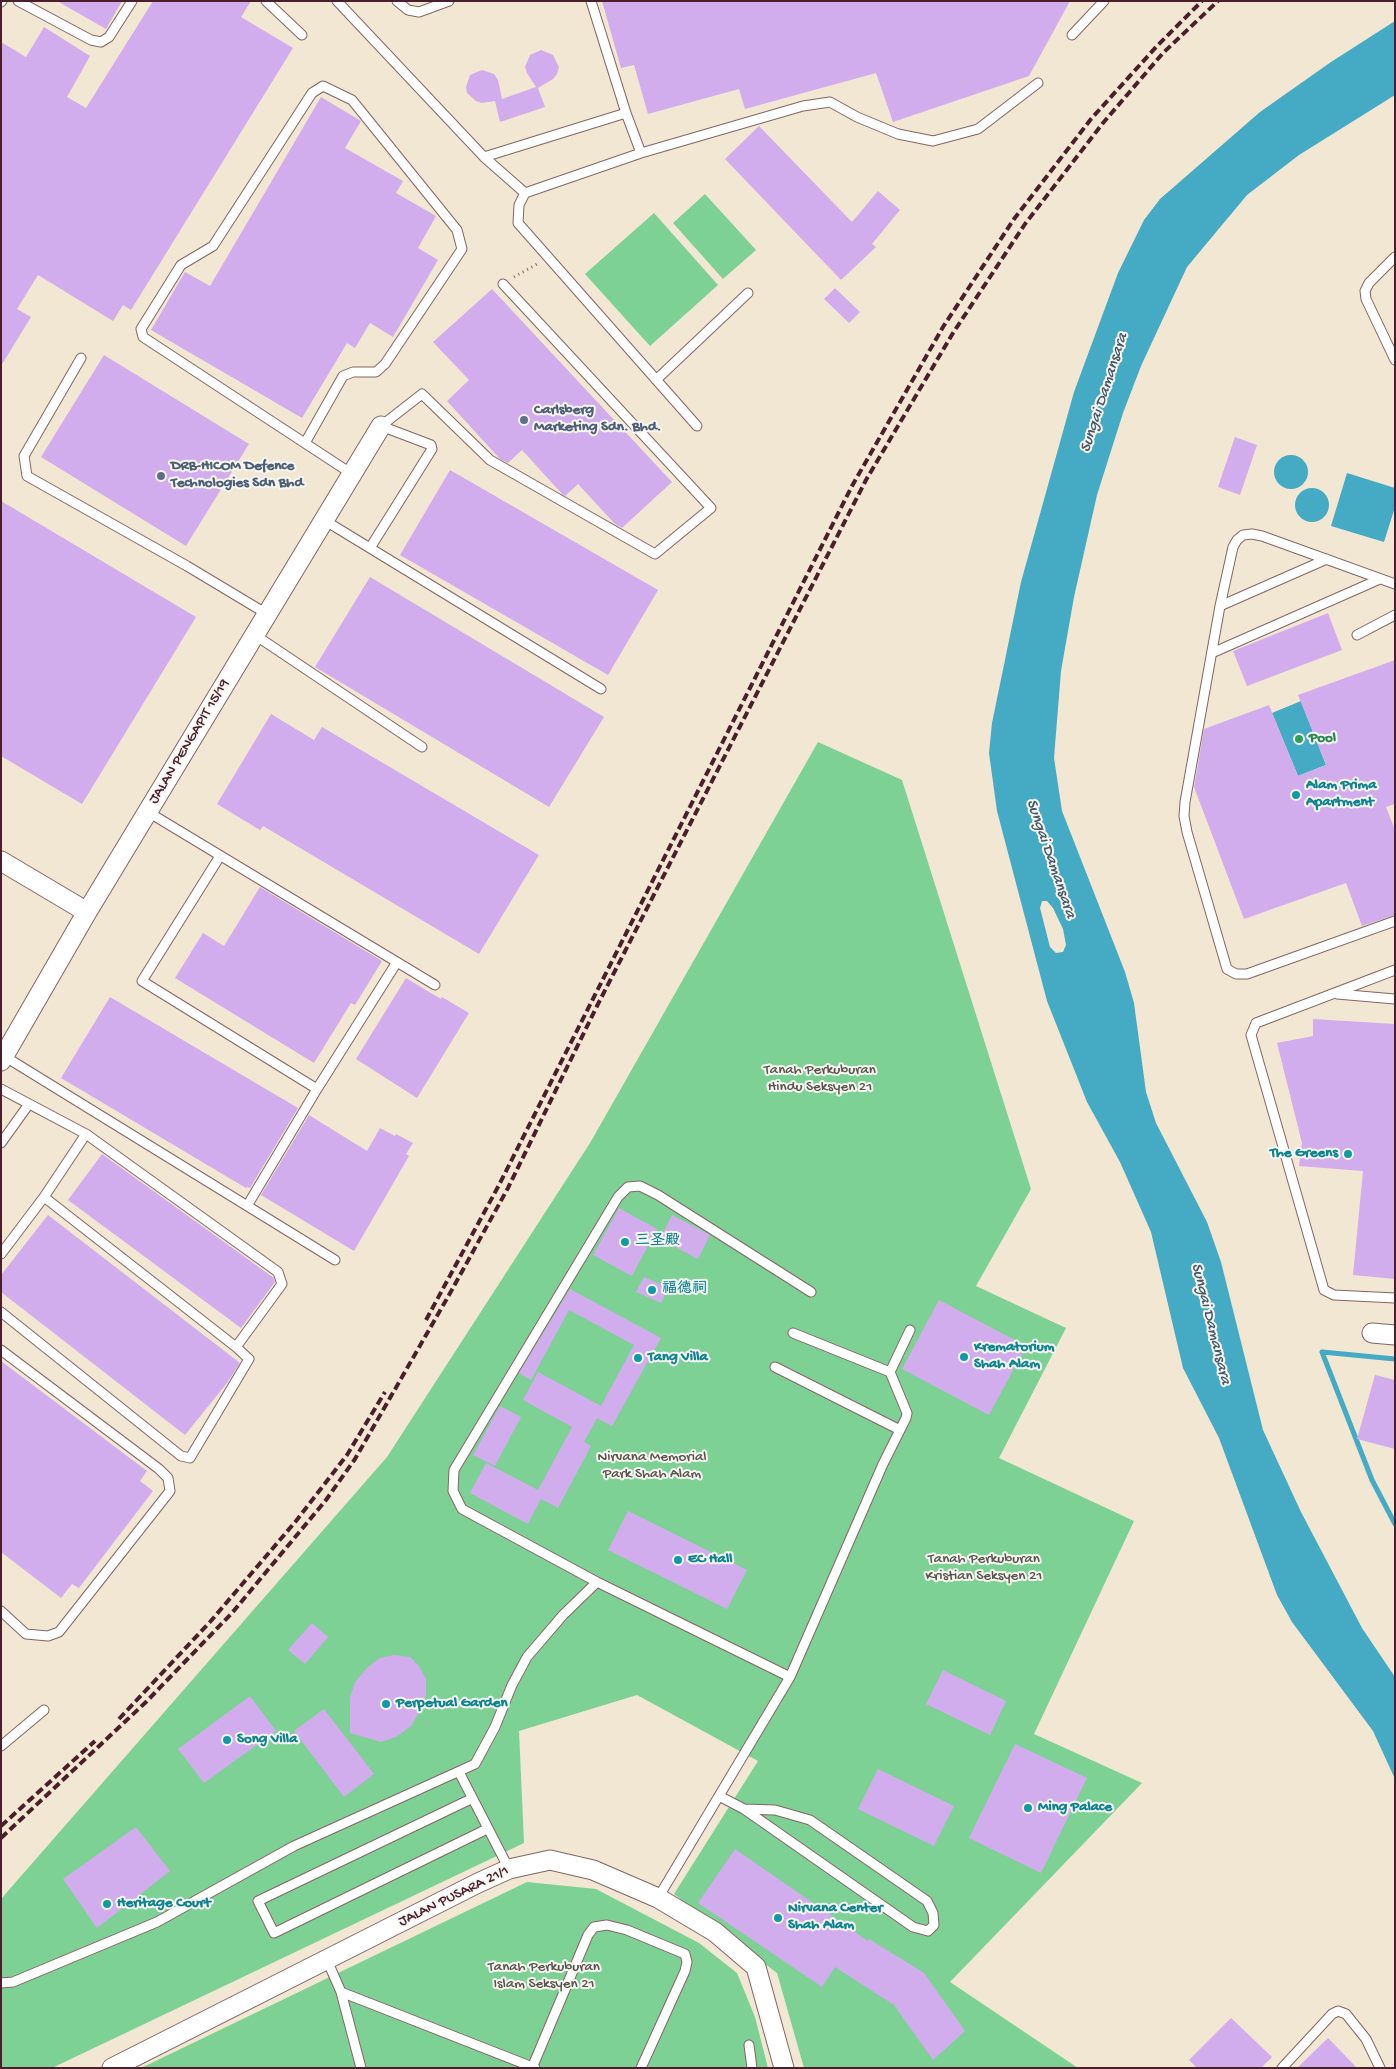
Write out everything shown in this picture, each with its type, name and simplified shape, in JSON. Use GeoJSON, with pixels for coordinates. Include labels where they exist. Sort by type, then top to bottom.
{"type":"FeatureCollection","features":[{"type":"Feature","properties":{"kind":"street","name":"JALAN PENGAPIT 15/19"},"geometry":{"type":"LineString","coordinates":[[3,1058],[87,912],[381,426]]}},
{"type":"Feature","properties":{"kind":"street"},"geometry":{"type":"LineString","coordinates":[[1,861],[87,912]]}},
{"type":"Feature","properties":{"kind":"street"},"geometry":{"type":"LineString","coordinates":[[1372,1333],[1395,1335]]}},
{"type":"Feature","properties":{"kind":"street","name":"JALAN PUSARA 21/1"},"geometry":{"type":"LineString","coordinates":[[112,2068],[478,1883],[509,1869],[550,1860],[593,1870],[658,1898],[715,1932],[756,1967],[784,2068]]}},
{"type":"Feature","properties":{"kind":"lane"},"geometry":{"type":"LineString","coordinates":[[22,2],[92,40],[101,42],[109,37],[132,1]]}},
{"type":"Feature","properties":{"kind":"lane"},"geometry":{"type":"LineString","coordinates":[[266,1],[302,36]]}},
{"type":"Feature","properties":{"kind":"lane"},"geometry":{"type":"LineString","coordinates":[[337,1],[484,157],[525,193]]}},
{"type":"Feature","properties":{"kind":"lane"},"geometry":{"type":"LineString","coordinates":[[397,1],[408,10],[419,12],[449,1]]}},
{"type":"Feature","properties":{"kind":"lane"},"geometry":{"type":"LineString","coordinates":[[591,1],[626,113],[641,153]]}},
{"type":"Feature","properties":{"kind":"lane"},"geometry":{"type":"LineString","coordinates":[[1072,35],[1104,1]]}},
{"type":"Feature","properties":{"kind":"lane"},"geometry":{"type":"LineString","coordinates":[[697,426],[518,223],[519,205],[525,193],[641,153],[803,106],[830,102],[857,117],[898,134],[933,141],[978,129],[1038,83]]}},
{"type":"Feature","properties":{"kind":"lane"},"geometry":{"type":"LineString","coordinates":[[305,443],[343,376],[352,372],[376,372],[384,364],[462,249],[457,230],[352,100],[322,86],[312,93],[213,246],[181,265],[141,329],[143,337],[352,474]]}},
{"type":"Feature","properties":{"kind":"lane"},"geometry":{"type":"LineString","coordinates":[[484,157],[626,113]]}},
{"type":"Feature","properties":{"kind":"lane"},"geometry":{"type":"LineString","coordinates":[[1395,257],[1369,283],[1366,299],[1395,360]]}},
{"type":"Feature","properties":{"kind":"lane"},"geometry":{"type":"LineString","coordinates":[[381,426],[422,394],[490,460],[655,554],[711,508],[503,284]]}},
{"type":"Feature","properties":{"kind":"lane"},"geometry":{"type":"LineString","coordinates":[[656,380],[748,293]]}},
{"type":"Feature","properties":{"kind":"lane"},"geometry":{"type":"LineString","coordinates":[[81,358],[24,456],[27,476],[187,566],[267,614]]}},
{"type":"Feature","properties":{"kind":"lane"},"geometry":{"type":"LineString","coordinates":[[370,548],[432,450],[431,445],[381,426]]}},
{"type":"Feature","properties":{"kind":"lane"},"geometry":{"type":"LineString","coordinates":[[324,520],[601,689]]}},
{"type":"Feature","properties":{"kind":"lane"},"geometry":{"type":"LineString","coordinates":[[1395,584],[1262,536],[1243,535],[1237,540],[1233,548],[1220,606],[1184,816],[1227,969],[1236,974],[1247,974],[1395,921]]}},
{"type":"Feature","properties":{"kind":"lane"},"geometry":{"type":"LineString","coordinates":[[1220,606],[1327,559]]}},
{"type":"Feature","properties":{"kind":"lane"},"geometry":{"type":"LineString","coordinates":[[1212,652],[1380,579]]}},
{"type":"Feature","properties":{"kind":"lane"},"geometry":{"type":"LineString","coordinates":[[1357,635],[1395,615]]}},
{"type":"Feature","properties":{"kind":"lane"},"geometry":{"type":"LineString","coordinates":[[255,635],[422,747]]}},
{"type":"Feature","properties":{"kind":"lane"},"geometry":{"type":"LineString","coordinates":[[148,812],[435,984]]}},
{"type":"Feature","properties":{"kind":"lane"},"geometry":{"type":"LineString","coordinates":[[220,856],[142,981],[317,1089]]}},
{"type":"Feature","properties":{"kind":"lane"},"geometry":{"type":"LineString","coordinates":[[247,1206],[317,1089],[397,962]]}},
{"type":"Feature","properties":{"kind":"lane"},"geometry":{"type":"LineString","coordinates":[[1395,970],[1256,1023],[1250,1035],[1324,1290],[1334,1295],[1395,1298]]}},
{"type":"Feature","properties":{"kind":"lane"},"geometry":{"type":"LineString","coordinates":[[1334,994],[1395,999]]}},
{"type":"Feature","properties":{"kind":"lane"},"geometry":{"type":"LineString","coordinates":[[3,1058],[335,1260]]}},
{"type":"Feature","properties":{"kind":"lane"},"geometry":{"type":"LineString","coordinates":[[1,1089],[86,1134],[278,1272],[282,1284],[236,1347]]}},
{"type":"Feature","properties":{"kind":"lane"},"geometry":{"type":"LineString","coordinates":[[1,1143],[30,1104]]}},
{"type":"Feature","properties":{"kind":"lane"},"geometry":{"type":"LineString","coordinates":[[1,1254],[44,1197],[86,1134]]}},
{"type":"Feature","properties":{"kind":"lane"},"geometry":{"type":"LineString","coordinates":[[790,1677],[597,1582],[462,1509],[453,1492],[454,1470],[618,1197],[628,1187],[640,1186],[658,1195],[812,1292]]}},
{"type":"Feature","properties":{"kind":"lane"},"geometry":{"type":"LineString","coordinates":[[1,1312],[181,1456],[190,1458],[249,1359],[44,1197]]}},
{"type":"Feature","properties":{"kind":"lane"},"geometry":{"type":"LineString","coordinates":[[890,1372],[910,1330]]}},
{"type":"Feature","properties":{"kind":"lane"},"geometry":{"type":"LineString","coordinates":[[658,1898],[790,1677],[907,1413],[890,1372],[793,1333]]}},
{"type":"Feature","properties":{"kind":"lane"},"geometry":{"type":"LineString","coordinates":[[1,1350],[159,1469],[168,1478],[170,1491],[59,1632],[48,1636],[26,1634],[1,1611]]}},
{"type":"Feature","properties":{"kind":"lane"},"geometry":{"type":"LineString","coordinates":[[776,1367],[900,1430]]}},
{"type":"Feature","properties":{"kind":"lane"},"geometry":{"type":"LineString","coordinates":[[1,1983],[13,1982],[157,1922],[294,1846],[475,1764],[496,1727],[512,1685],[527,1656],[563,1615],[597,1582]]}},
{"type":"Feature","properties":{"kind":"lane"},"geometry":{"type":"LineString","coordinates":[[1,1746],[44,1710]]}},
{"type":"Feature","properties":{"kind":"lane"},"geometry":{"type":"LineString","coordinates":[[459,1772],[471,1799],[509,1869]]}},
{"type":"Feature","properties":{"kind":"lane"},"geometry":{"type":"LineString","coordinates":[[719,1796],[744,1809],[913,1927],[928,1931],[934,1926],[933,1913],[927,1901],[810,1820],[775,1810],[744,1809]]}},
{"type":"Feature","properties":{"kind":"lane"},"geometry":{"type":"LineString","coordinates":[[471,1799],[258,1901],[274,1933],[487,1829]]}},
{"type":"Feature","properties":{"kind":"lane"},"geometry":{"type":"LineString","coordinates":[[341,1992],[533,2067],[588,1935],[594,1927],[607,1925],[627,1930],[685,1954],[687,1962],[640,2068]]}},
{"type":"Feature","properties":{"kind":"lane"},"geometry":{"type":"LineString","coordinates":[[327,1960],[341,1992],[361,2068]]}},
{"type":"Feature","properties":{"kind":"lane"},"geometry":{"type":"LineString","coordinates":[[1282,2068],[1332,2014],[1338,2011],[1346,2014],[1366,2039],[1380,2068]]}},
{"type":"Feature","properties":{"kind":"lane"},"geometry":{"type":"LineString","coordinates":[[749,2045],[752,2068]]}},
{"type":"Feature","properties":{"kind":"path"},"geometry":{"type":"LineString","coordinates":[[503,284],[548,257]]}},
{"type":"Feature","properties":{"kind":"green space"},"geometry":{"type":"Polygon","coordinates":[[[705,194],[756,250],[723,279],[673,223],[705,194]]]}},
{"type":"Feature","properties":{"kind":"green space"},"geometry":{"type":"Polygon","coordinates":[[[654,213],[718,285],[650,346],[585,274],[654,213]]]}},
{"type":"Feature","properties":{"kind":"green space","name":"Nirvana Memorial Park Shah Alam"},"geometry":{"type":"Polygon","coordinates":[[[818,742],[902,780],[1031,1189],[976,1286],[1066,1328],[999,1458],[1134,1521],[1034,1734],[1142,1783],[950,1982],[1078,2068],[804,2068],[777,1973],[674,1894],[758,1761],[637,1695],[519,1731],[524,1843],[52,2068],[1,2068],[1,1899],[387,1457],[590,1143],[818,742]]]}},
{"type":"Feature","properties":{"kind":"green space","name":"Tanah Perkuburan Islam Seksyen 21"},"geometry":{"type":"Polygon","coordinates":[[[527,1882],[596,1889],[699,1943],[737,1973],[755,2017],[768,2068],[141,2068],[527,1882]]]}},
{"type":"Feature","properties":{"kind":"water","name":"Sungai Damansara"},"geometry":{"type":"Polygon","coordinates":[[[1395,21],[1395,95],[1299,155],[1247,195],[1187,267],[1141,366],[1123,413],[1097,495],[1074,597],[1061,671],[1054,758],[1062,811],[1125,972],[1134,1003],[1146,1092],[1156,1123],[1207,1222],[1221,1262],[1263,1430],[1301,1512],[1362,1628],[1395,1677],[1395,1779],[1373,1731],[1292,1622],[1277,1595],[1219,1438],[1183,1368],[1151,1232],[1120,1162],[1087,1102],[1047,1001],[997,811],[989,753],[992,723],[1021,582],[1074,392],[1118,273],[1144,220],[1160,199],[1260,112],[1331,62],[1395,21]],[[1042,901],[1040,908],[1050,947],[1056,953],[1063,952],[1066,945],[1063,929],[1053,908],[1047,901],[1042,901]]]}},
{"type":"Feature","properties":{"kind":"water"},"geometry":{"type":"Polygon","coordinates":[[[1291,455],[1303,460],[1308,472],[1303,484],[1291,489],[1279,484],[1274,472],[1279,460],[1291,455]]]}},
{"type":"Feature","properties":{"kind":"water"},"geometry":{"type":"Polygon","coordinates":[[[1347,473],[1395,488],[1395,507],[1384,542],[1331,526],[1347,473]]]}},
{"type":"Feature","properties":{"kind":"water"},"geometry":{"type":"Polygon","coordinates":[[[1312,488],[1324,493],[1329,505],[1324,517],[1312,522],[1300,517],[1295,505],[1300,493],[1312,488]]]}},
{"type":"Feature","properties":{"kind":"water","name":"Pool"},"geometry":{"type":"Polygon","coordinates":[[[1301,701],[1326,765],[1298,776],[1272,713],[1301,701]]]}},
{"type":"Feature","properties":{"kind":"building"},"geometry":{"type":"Polygon","coordinates":[[[57,1],[122,1],[106,29],[57,1]]]}},
{"type":"Feature","properties":{"kind":"building"},"geometry":{"type":"Polygon","coordinates":[[[153,1],[251,1],[241,17],[293,48],[131,310],[123,305],[113,321],[38,275],[17,309],[31,317],[1,366],[1,42],[26,57],[44,27],[90,56],[67,97],[86,108],[153,1]]]}},
{"type":"Feature","properties":{"kind":"building"},"geometry":{"type":"Polygon","coordinates":[[[602,1],[1070,1],[1029,76],[893,122],[876,73],[745,109],[739,89],[648,114],[634,65],[621,68],[602,1]]]}},
{"type":"Feature","properties":{"kind":"building"},"geometry":{"type":"Polygon","coordinates":[[[541,50],[553,55],[559,67],[553,79],[538,88],[545,107],[500,122],[495,101],[482,103],[476,101],[467,93],[466,87],[470,75],[482,70],[494,74],[498,80],[502,99],[536,87],[525,67],[530,55],[541,50]]]}},
{"type":"Feature","properties":{"kind":"building"},"geometry":{"type":"Polygon","coordinates":[[[321,97],[361,121],[345,148],[403,181],[396,193],[436,216],[418,248],[438,260],[393,337],[370,323],[355,348],[347,343],[302,418],[151,330],[185,272],[210,286],[321,97]]]}},
{"type":"Feature","properties":{"kind":"building"},"geometry":{"type":"Polygon","coordinates":[[[759,126],[852,222],[878,191],[900,210],[872,244],[876,247],[841,280],[725,159],[759,126]]]}},
{"type":"Feature","properties":{"kind":"building"},"geometry":{"type":"Polygon","coordinates":[[[835,288],[860,312],[849,323],[824,299],[835,288]]]}},
{"type":"Feature","properties":{"kind":"building"},"geometry":{"type":"Polygon","coordinates":[[[492,289],[672,482],[622,528],[615,524],[578,484],[565,496],[563,495],[522,450],[508,463],[500,459],[447,401],[469,380],[433,342],[492,289]]]}},
{"type":"Feature","properties":{"kind":"building"},"geometry":{"type":"Polygon","coordinates":[[[104,355],[249,444],[186,546],[41,457],[104,355]]]}},
{"type":"Feature","properties":{"kind":"building"},"geometry":{"type":"Polygon","coordinates":[[[1235,437],[1257,445],[1240,495],[1218,487],[1235,437]]]}},
{"type":"Feature","properties":{"kind":"building"},"geometry":{"type":"Polygon","coordinates":[[[450,470],[658,590],[608,675],[400,555],[450,470]]]}},
{"type":"Feature","properties":{"kind":"building"},"geometry":{"type":"Polygon","coordinates":[[[1,501],[196,617],[82,804],[1,756],[1,501]]]}},
{"type":"Feature","properties":{"kind":"building"},"geometry":{"type":"Polygon","coordinates":[[[370,577],[604,717],[549,807],[315,667],[370,577]]]}},
{"type":"Feature","properties":{"kind":"building"},"geometry":{"type":"Polygon","coordinates":[[[1328,613],[1342,650],[1247,686],[1233,651],[1328,613]]]}},
{"type":"Feature","properties":{"kind":"building","name":"Alam Prima Apartment"},"geometry":{"type":"Polygon","coordinates":[[[1395,660],[1395,804],[1386,807],[1395,830],[1395,915],[1362,926],[1346,883],[1244,919],[1194,787],[1204,729],[1269,705],[1298,776],[1326,765],[1298,695],[1395,660]]]}},
{"type":"Feature","properties":{"kind":"building"},"geometry":{"type":"Polygon","coordinates":[[[271,714],[314,740],[322,727],[539,855],[479,954],[263,826],[260,830],[217,804],[271,714]]]}},
{"type":"Feature","properties":{"kind":"building"},"geometry":{"type":"Polygon","coordinates":[[[260,887],[382,961],[355,1005],[351,1003],[314,1063],[175,978],[203,933],[224,946],[260,887]]]}},
{"type":"Feature","properties":{"kind":"building"},"geometry":{"type":"Polygon","coordinates":[[[406,978],[469,1013],[417,1098],[356,1059],[406,978]]]}},
{"type":"Feature","properties":{"kind":"building"},"geometry":{"type":"Polygon","coordinates":[[[110,997],[298,1108],[250,1188],[246,1188],[61,1078],[110,997]]]}},
{"type":"Feature","properties":{"kind":"building","name":"The Greens"},"geometry":{"type":"Polygon","coordinates":[[[1313,1019],[1395,1024],[1395,1279],[1353,1275],[1363,1171],[1299,1166],[1302,1143],[1277,1043],[1313,1036],[1313,1019]]]}},
{"type":"Feature","properties":{"kind":"building"},"geometry":{"type":"Polygon","coordinates":[[[309,1115],[367,1151],[380,1128],[413,1143],[406,1154],[409,1156],[354,1251],[261,1195],[309,1115]]]}},
{"type":"Feature","properties":{"kind":"building"},"geometry":{"type":"Polygon","coordinates":[[[102,1154],[274,1278],[275,1282],[241,1328],[68,1200],[102,1154]]]}},
{"type":"Feature","properties":{"kind":"building","name":"三圣殿"},"geometry":{"type":"Polygon","coordinates":[[[619,1208],[657,1229],[632,1276],[593,1255],[619,1208]]]}},
{"type":"Feature","properties":{"kind":"building"},"geometry":{"type":"Polygon","coordinates":[[[48,1215],[240,1363],[227,1383],[185,1435],[1,1292],[1,1275],[48,1215]]]}},
{"type":"Feature","properties":{"kind":"building"},"geometry":{"type":"Polygon","coordinates":[[[672,1215],[710,1235],[698,1259],[660,1239],[672,1215]]]}},
{"type":"Feature","properties":{"kind":"building","name":"福德祠"},"geometry":{"type":"Polygon","coordinates":[[[644,1277],[668,1288],[661,1303],[636,1292],[644,1277]]]}},
{"type":"Feature","properties":{"kind":"building","name":"Tang Villa"},"geometry":{"type":"Polygon","coordinates":[[[570,1289],[661,1338],[612,1426],[597,1418],[584,1442],[591,1446],[558,1508],[541,1499],[528,1524],[470,1493],[486,1463],[538,1490],[572,1427],[523,1400],[538,1372],[601,1406],[634,1345],[569,1310],[531,1380],[519,1373],[570,1289]]]}},
{"type":"Feature","properties":{"kind":"building","name":"Krematorium Shah Alam"},"geometry":{"type":"Polygon","coordinates":[[[939,1300],[1026,1346],[989,1415],[902,1369],[939,1300]]]}},
{"type":"Feature","properties":{"kind":"building"},"geometry":{"type":"Polygon","coordinates":[[[1,1361],[147,1471],[140,1481],[153,1491],[79,1588],[72,1584],[61,1598],[1,1552],[1,1361]]]}},
{"type":"Feature","properties":{"kind":"building"},"geometry":{"type":"Polygon","coordinates":[[[1375,1375],[1395,1380],[1395,1449],[1357,1439],[1375,1375]]]}},
{"type":"Feature","properties":{"kind":"building"},"geometry":{"type":"Polygon","coordinates":[[[500,1406],[521,1417],[495,1466],[473,1455],[500,1406]]]}},
{"type":"Feature","properties":{"kind":"building","name":"EC Hall"},"geometry":{"type":"Polygon","coordinates":[[[628,1511],[747,1570],[727,1609],[608,1550],[628,1511]]]}},
{"type":"Feature","properties":{"kind":"building"},"geometry":{"type":"Polygon","coordinates":[[[312,1623],[328,1637],[305,1664],[288,1650],[312,1623]]]}},
{"type":"Feature","properties":{"kind":"building","name":"Perpetual Garden"},"geometry":{"type":"Polygon","coordinates":[[[394,1655],[410,1657],[419,1666],[426,1679],[426,1695],[420,1711],[411,1726],[396,1737],[381,1742],[350,1733],[350,1698],[355,1682],[368,1667],[380,1658],[394,1655]]]}},
{"type":"Feature","properties":{"kind":"building"},"geometry":{"type":"Polygon","coordinates":[[[943,1670],[1006,1701],[990,1735],[926,1704],[943,1670]]]}},
{"type":"Feature","properties":{"kind":"building","name":"Song Villa"},"geometry":{"type":"Polygon","coordinates":[[[250,1696],[276,1731],[204,1783],[178,1749],[250,1696]]]}},
{"type":"Feature","properties":{"kind":"building","name":"Song Villa"},"geometry":{"type":"Polygon","coordinates":[[[324,1709],[374,1774],[344,1797],[294,1731],[324,1709]]]}},
{"type":"Feature","properties":{"kind":"building","name":"Ming Palace"},"geometry":{"type":"Polygon","coordinates":[[[1015,1744],[1087,1778],[1041,1873],[969,1838],[1015,1744]]]}},
{"type":"Feature","properties":{"kind":"building"},"geometry":{"type":"Polygon","coordinates":[[[878,1769],[954,1806],[934,1846],[858,1809],[878,1769]]]}},
{"type":"Feature","properties":{"kind":"building"},"geometry":{"type":"Polygon","coordinates":[[[136,1827],[170,1871],[97,1928],[63,1879],[136,1827]]]}},
{"type":"Feature","properties":{"kind":"building","name":"Nirvana Center Shah Alam"},"geometry":{"type":"Polygon","coordinates":[[[735,1849],[868,1941],[869,1939],[924,1973],[965,2031],[933,2060],[894,2005],[835,1967],[822,1987],[698,1903],[735,1849]]]}},
{"type":"Feature","properties":{"kind":"building"},"geometry":{"type":"Polygon","coordinates":[[[1231,2018],[1272,2057],[1261,2068],[1197,2068],[1189,2060],[1231,2018]]]}},
{"type":"Feature","properties":{"kind":"building"},"geometry":{"type":"Polygon","coordinates":[[[1328,2038],[1357,2068],[1297,2068],[1328,2038]]]}},
{"type":"Feature","properties":{"kind":"waterway"},"geometry":{"type":"LineString","coordinates":[[1395,1359],[1322,1352],[1372,1480],[1395,1524]]}},
{"type":"Feature","properties":{"kind":"railway"},"geometry":{"type":"LineString","coordinates":[[426,1320],[499,1185],[852,486],[943,327],[1014,219],[1091,119],[1157,46],[1202,1]]}},
{"type":"Feature","properties":{"kind":"railway"},"geometry":{"type":"LineString","coordinates":[[1,1838],[146,1702],[232,1613],[326,1500],[355,1459],[508,1188],[597,1006],[866,480],[953,333],[1025,224],[1103,123],[1163,53],[1218,1]]}},
{"type":"Feature","properties":{"kind":"railway"},"geometry":{"type":"LineString","coordinates":[[119,1719],[210,1622],[296,1521],[347,1455],[385,1392]]}},
{"type":"Feature","properties":{"kind":"railway"},"geometry":{"type":"LineString","coordinates":[[1,1826],[95,1741]]}},
{"type":"Feature","properties":{"kind":"place","name":"Carlsberg Marketing Sdn. Bhd."},"geometry":{"type":"Point","coordinates":[524,420]}},
{"type":"Feature","properties":{"kind":"place","name":"DRB-HICOM Defence Technologies Sdn Bhd"},"geometry":{"type":"Point","coordinates":[161,476]}},
{"type":"Feature","properties":{"kind":"place","name":"Pool"},"geometry":{"type":"Point","coordinates":[1299,739]}},
{"type":"Feature","properties":{"kind":"place","name":"Alam Prima Apartment"},"geometry":{"type":"Point","coordinates":[1296,795]}},
{"type":"Feature","properties":{"kind":"place","name":"The Greens"},"geometry":{"type":"Point","coordinates":[1348,1154]}},
{"type":"Feature","properties":{"kind":"place","name":"三圣殿"},"geometry":{"type":"Point","coordinates":[625,1242]}},
{"type":"Feature","properties":{"kind":"place","name":"福德祠"},"geometry":{"type":"Point","coordinates":[652,1290]}},
{"type":"Feature","properties":{"kind":"place","name":"Krematorium Shah Alam"},"geometry":{"type":"Point","coordinates":[964,1357]}},
{"type":"Feature","properties":{"kind":"place","name":"Tang Villa"},"geometry":{"type":"Point","coordinates":[638,1358]}},
{"type":"Feature","properties":{"kind":"place","name":"EC Hall"},"geometry":{"type":"Point","coordinates":[678,1560]}},
{"type":"Feature","properties":{"kind":"place","name":"Perpetual Garden"},"geometry":{"type":"Point","coordinates":[386,1704]}},
{"type":"Feature","properties":{"kind":"place","name":"Song Villa"},"geometry":{"type":"Point","coordinates":[227,1740]}},
{"type":"Feature","properties":{"kind":"place","name":"Ming Palace"},"geometry":{"type":"Point","coordinates":[1028,1808]}},
{"type":"Feature","properties":{"kind":"place","name":"Heritage Court"},"geometry":{"type":"Point","coordinates":[107,1904]}},
{"type":"Feature","properties":{"kind":"place","name":"Nirvana Center Shah Alam"},"geometry":{"type":"Point","coordinates":[778,1918]}},
{"type":"Feature","properties":{"kind":"park label","name":"Tanah Perkuburan Hindu Seksyen 21"},"geometry":{"type":"Point","coordinates":[820,1080]}},
{"type":"Feature","properties":{"kind":"park label","name":"Tanah Perkuburan Kristian Seksyen 21"},"geometry":{"type":"Point","coordinates":[984,1568]}}]}
